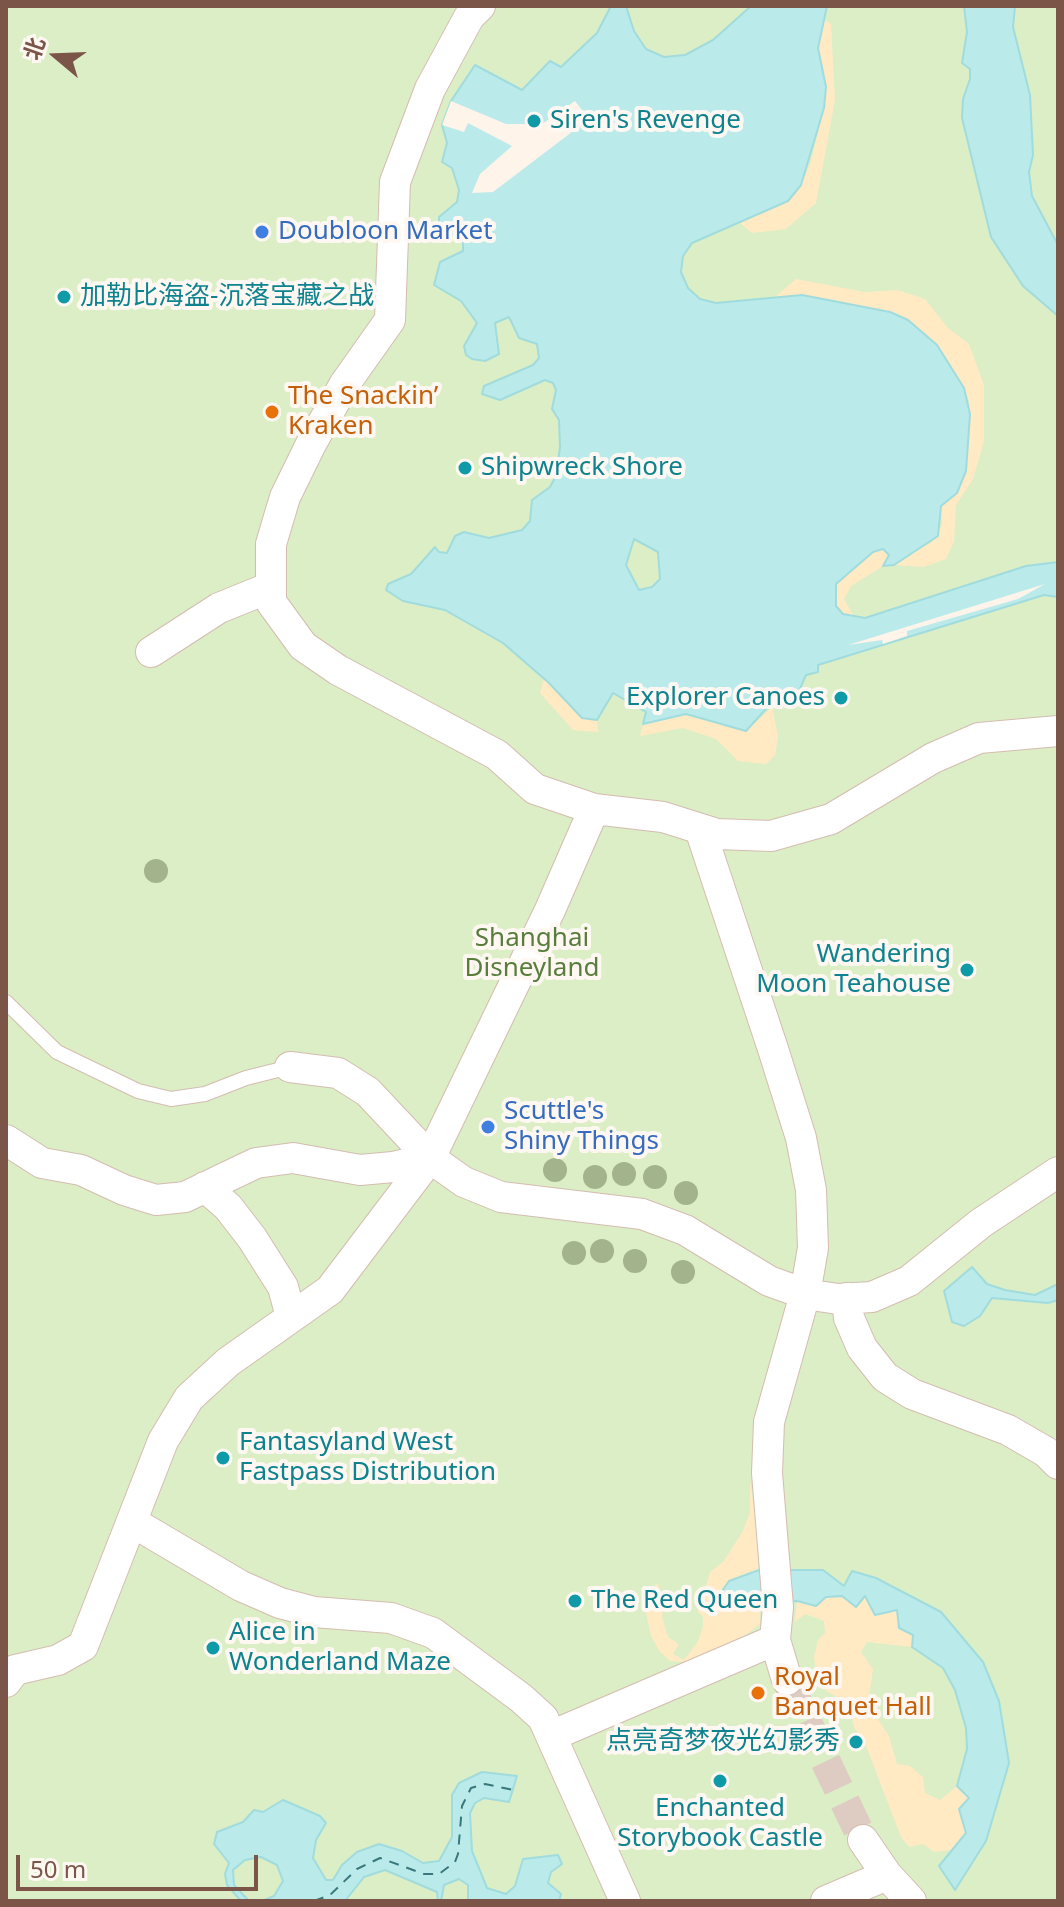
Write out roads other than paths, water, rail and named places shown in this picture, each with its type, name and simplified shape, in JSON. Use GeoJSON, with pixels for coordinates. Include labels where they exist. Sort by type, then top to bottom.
{"type":"FeatureCollection","features":[{"type":"Feature","properties":{"kind":"street"},"geometry":{"type":"LineString","coordinates":[[480,6],[469,17],[430,89],[395,182],[390,320],[344,385],[285,497],[271,544],[271,602],[303,646],[338,670],[497,755],[535,789],[594,809],[663,817],[717,834],[771,836],[831,819],[933,758],[979,738],[1058,731]]}},
{"type":"Feature","properties":{"kind":"street"},"geometry":{"type":"LineString","coordinates":[[151,652],[219,608],[271,587]]}},
{"type":"Feature","properties":{"kind":"street"},"geometry":{"type":"LineString","coordinates":[[6,1682],[15,1670],[58,1660],[83,1646],[134,1523],[163,1441],[189,1398],[228,1362],[330,1290],[430,1158],[557,897],[594,809]]}},
{"type":"Feature","properties":{"kind":"street"},"geometry":{"type":"LineString","coordinates":[[700,829],[801,1138],[811,1190],[813,1248],[805,1294],[769,1422],[767,1473],[778,1607],[775,1640],[787,1680]]}},
{"type":"Feature","properties":{"kind":"street"},"geometry":{"type":"LineString","coordinates":[[290,1067],[338,1073],[358,1086],[397,1119],[430,1158],[464,1182],[501,1197],[642,1214],[685,1230],[769,1281],[805,1294],[872,1297],[909,1281],[981,1223],[1058,1172]]}},
{"type":"Feature","properties":{"kind":"street"},"geometry":{"type":"LineString","coordinates":[[6,1140],[42,1163],[81,1170],[124,1190],[156,1200],[185,1197],[256,1163],[293,1158],[360,1170],[393,1167],[430,1158]]}},
{"type":"Feature","properties":{"kind":"street"},"geometry":{"type":"LineString","coordinates":[[205,1187],[228,1207],[252,1238],[283,1287],[291,1317]]}},
{"type":"Feature","properties":{"kind":"street"},"geometry":{"type":"LineString","coordinates":[[847,1298],[849,1318],[862,1348],[885,1377],[912,1394],[1008,1430],[1046,1452],[1058,1464]]}},
{"type":"Feature","properties":{"kind":"street"},"geometry":{"type":"LineString","coordinates":[[134,1523],[241,1586],[280,1603],[314,1612],[391,1618],[433,1633],[521,1698],[543,1718],[625,1901]]}},
{"type":"Feature","properties":{"kind":"street"},"geometry":{"type":"LineString","coordinates":[[551,1736],[775,1640]]}},
{"type":"Feature","properties":{"kind":"street"},"geometry":{"type":"LineString","coordinates":[[863,1840],[887,1875],[911,1901]]}},
{"type":"Feature","properties":{"kind":"street"},"geometry":{"type":"LineString","coordinates":[[826,1901],[887,1875]]}},
{"type":"Feature","properties":{"kind":"lane"},"geometry":{"type":"LineString","coordinates":[[6,1002],[57,1052],[138,1091],[171,1099],[205,1094],[246,1078],[290,1067]]}},
{"type":"Feature","properties":{"kind":"water"},"geometry":{"type":"Polygon","coordinates":[[[611,6],[626,6],[634,31],[646,49],[664,57],[685,55],[713,40],[751,6],[827,6],[818,48],[826,87],[824,108],[801,185],[788,201],[692,243],[683,256],[681,272],[688,288],[700,299],[716,303],[802,295],[890,312],[908,320],[937,345],[964,388],[970,414],[966,471],[957,493],[941,506],[938,536],[894,565],[883,566],[889,555],[883,549],[873,552],[836,584],[836,606],[843,614],[865,618],[1026,566],[1058,562],[1058,597],[1044,595],[818,665],[818,672],[806,675],[798,693],[766,709],[746,731],[686,714],[643,724],[646,712],[613,693],[597,720],[582,718],[549,683],[503,643],[445,610],[403,601],[386,590],[388,584],[411,574],[435,547],[439,552],[447,553],[455,536],[464,532],[489,538],[522,530],[530,521],[532,500],[550,487],[556,476],[560,447],[559,420],[552,409],[556,390],[553,383],[545,380],[500,400],[482,394],[484,386],[533,365],[539,358],[537,344],[519,338],[509,317],[495,323],[499,354],[485,361],[472,359],[466,355],[464,346],[477,323],[461,301],[434,285],[440,262],[463,251],[463,242],[439,225],[439,217],[457,202],[459,190],[452,168],[442,162],[447,143],[442,125],[451,101],[475,65],[522,90],[550,61],[561,67],[597,33],[611,6]],[[634,539],[626,565],[639,590],[652,587],[660,579],[658,552],[634,539]]]}},
{"type":"Feature","properties":{"kind":"water"},"geometry":{"type":"Polygon","coordinates":[[[964,6],[1015,6],[1013,27],[1030,95],[1033,155],[1029,172],[1032,196],[1058,245],[1058,316],[1023,286],[991,237],[962,118],[963,99],[970,79],[970,69],[962,63],[967,32],[964,6]]]}},
{"type":"Feature","properties":{"kind":"water"},"geometry":{"type":"Polygon","coordinates":[[[972,1267],[987,1284],[1005,1290],[1035,1295],[1058,1284],[1058,1300],[1048,1303],[992,1298],[980,1316],[964,1326],[952,1322],[944,1291],[972,1267]]]}},
{"type":"Feature","properties":{"kind":"water"},"geometry":{"type":"Polygon","coordinates":[[[759,1570],[823,1570],[844,1586],[852,1571],[876,1578],[941,1612],[983,1662],[999,1701],[1009,1763],[986,1841],[955,1890],[939,1866],[966,1833],[959,1809],[969,1798],[957,1786],[967,1749],[966,1728],[955,1690],[943,1668],[912,1647],[913,1635],[899,1628],[897,1610],[875,1615],[865,1596],[856,1607],[842,1596],[826,1597],[816,1606],[797,1601],[726,1606],[722,1591],[729,1581],[759,1570]]]}},
{"type":"Feature","properties":{"kind":"water"},"geometry":{"type":"Polygon","coordinates":[[[482,1772],[517,1776],[509,1802],[484,1798],[475,1803],[470,1813],[472,1851],[487,1888],[506,1894],[515,1886],[523,1859],[558,1855],[562,1864],[551,1872],[548,1883],[561,1894],[559,1901],[468,1901],[468,1885],[459,1879],[444,1885],[441,1901],[438,1901],[437,1892],[385,1870],[364,1877],[345,1901],[262,1901],[274,1896],[283,1881],[277,1865],[261,1857],[245,1860],[233,1870],[234,1885],[249,1901],[241,1901],[227,1885],[225,1874],[229,1863],[214,1844],[217,1832],[243,1822],[254,1810],[263,1812],[283,1800],[320,1816],[326,1823],[316,1840],[313,1858],[326,1880],[333,1880],[342,1865],[357,1852],[379,1844],[402,1851],[423,1863],[439,1861],[452,1837],[452,1795],[459,1783],[482,1772]]]}},
{"type":"Feature","properties":{"kind":"tunnel"},"geometry":{"type":"LineString","coordinates":[[787,1680],[863,1840]]}},
{"type":"Feature","properties":{"kind":"place","name":"Siren's Revenge"},"geometry":{"type":"Point","coordinates":[534,121]}},
{"type":"Feature","properties":{"kind":"place","name":"Doubloon Market"},"geometry":{"type":"Point","coordinates":[262,232]}},
{"type":"Feature","properties":{"kind":"place","name":"加勒比海盗-沉落宝藏之战"},"geometry":{"type":"Point","coordinates":[64,297]}},
{"type":"Feature","properties":{"kind":"place","name":"The Snackin’ Kraken"},"geometry":{"type":"Point","coordinates":[272,412]}},
{"type":"Feature","properties":{"kind":"place","name":"Shipwreck Shore"},"geometry":{"type":"Point","coordinates":[465,468]}},
{"type":"Feature","properties":{"kind":"place","name":"Explorer Canoes"},"geometry":{"type":"Point","coordinates":[841,698]}},
{"type":"Feature","properties":{"kind":"place","name":"Wandering Moon Teahouse"},"geometry":{"type":"Point","coordinates":[967,970]}},
{"type":"Feature","properties":{"kind":"place","name":"Scuttle's Shiny Things"},"geometry":{"type":"Point","coordinates":[488,1127]}},
{"type":"Feature","properties":{"kind":"place","name":"Fantasyland West Fastpass Distribution"},"geometry":{"type":"Point","coordinates":[223,1458]}},
{"type":"Feature","properties":{"kind":"place","name":"The Red Queen"},"geometry":{"type":"Point","coordinates":[575,1601]}},
{"type":"Feature","properties":{"kind":"place","name":"Alice in Wonderland Maze"},"geometry":{"type":"Point","coordinates":[213,1648]}},
{"type":"Feature","properties":{"kind":"place","name":"Royal Banquet Hall"},"geometry":{"type":"Point","coordinates":[758,1693]}},
{"type":"Feature","properties":{"kind":"place","name":"点亮奇梦夜光幻影秀"},"geometry":{"type":"Point","coordinates":[856,1742]}},
{"type":"Feature","properties":{"kind":"place","name":"Enchanted Storybook Castle"},"geometry":{"type":"Point","coordinates":[720,1781]}},
{"type":"Feature","properties":{"kind":"park label","name":"Shanghai Disneyland"},"geometry":{"type":"Point","coordinates":[532,954]}}]}
